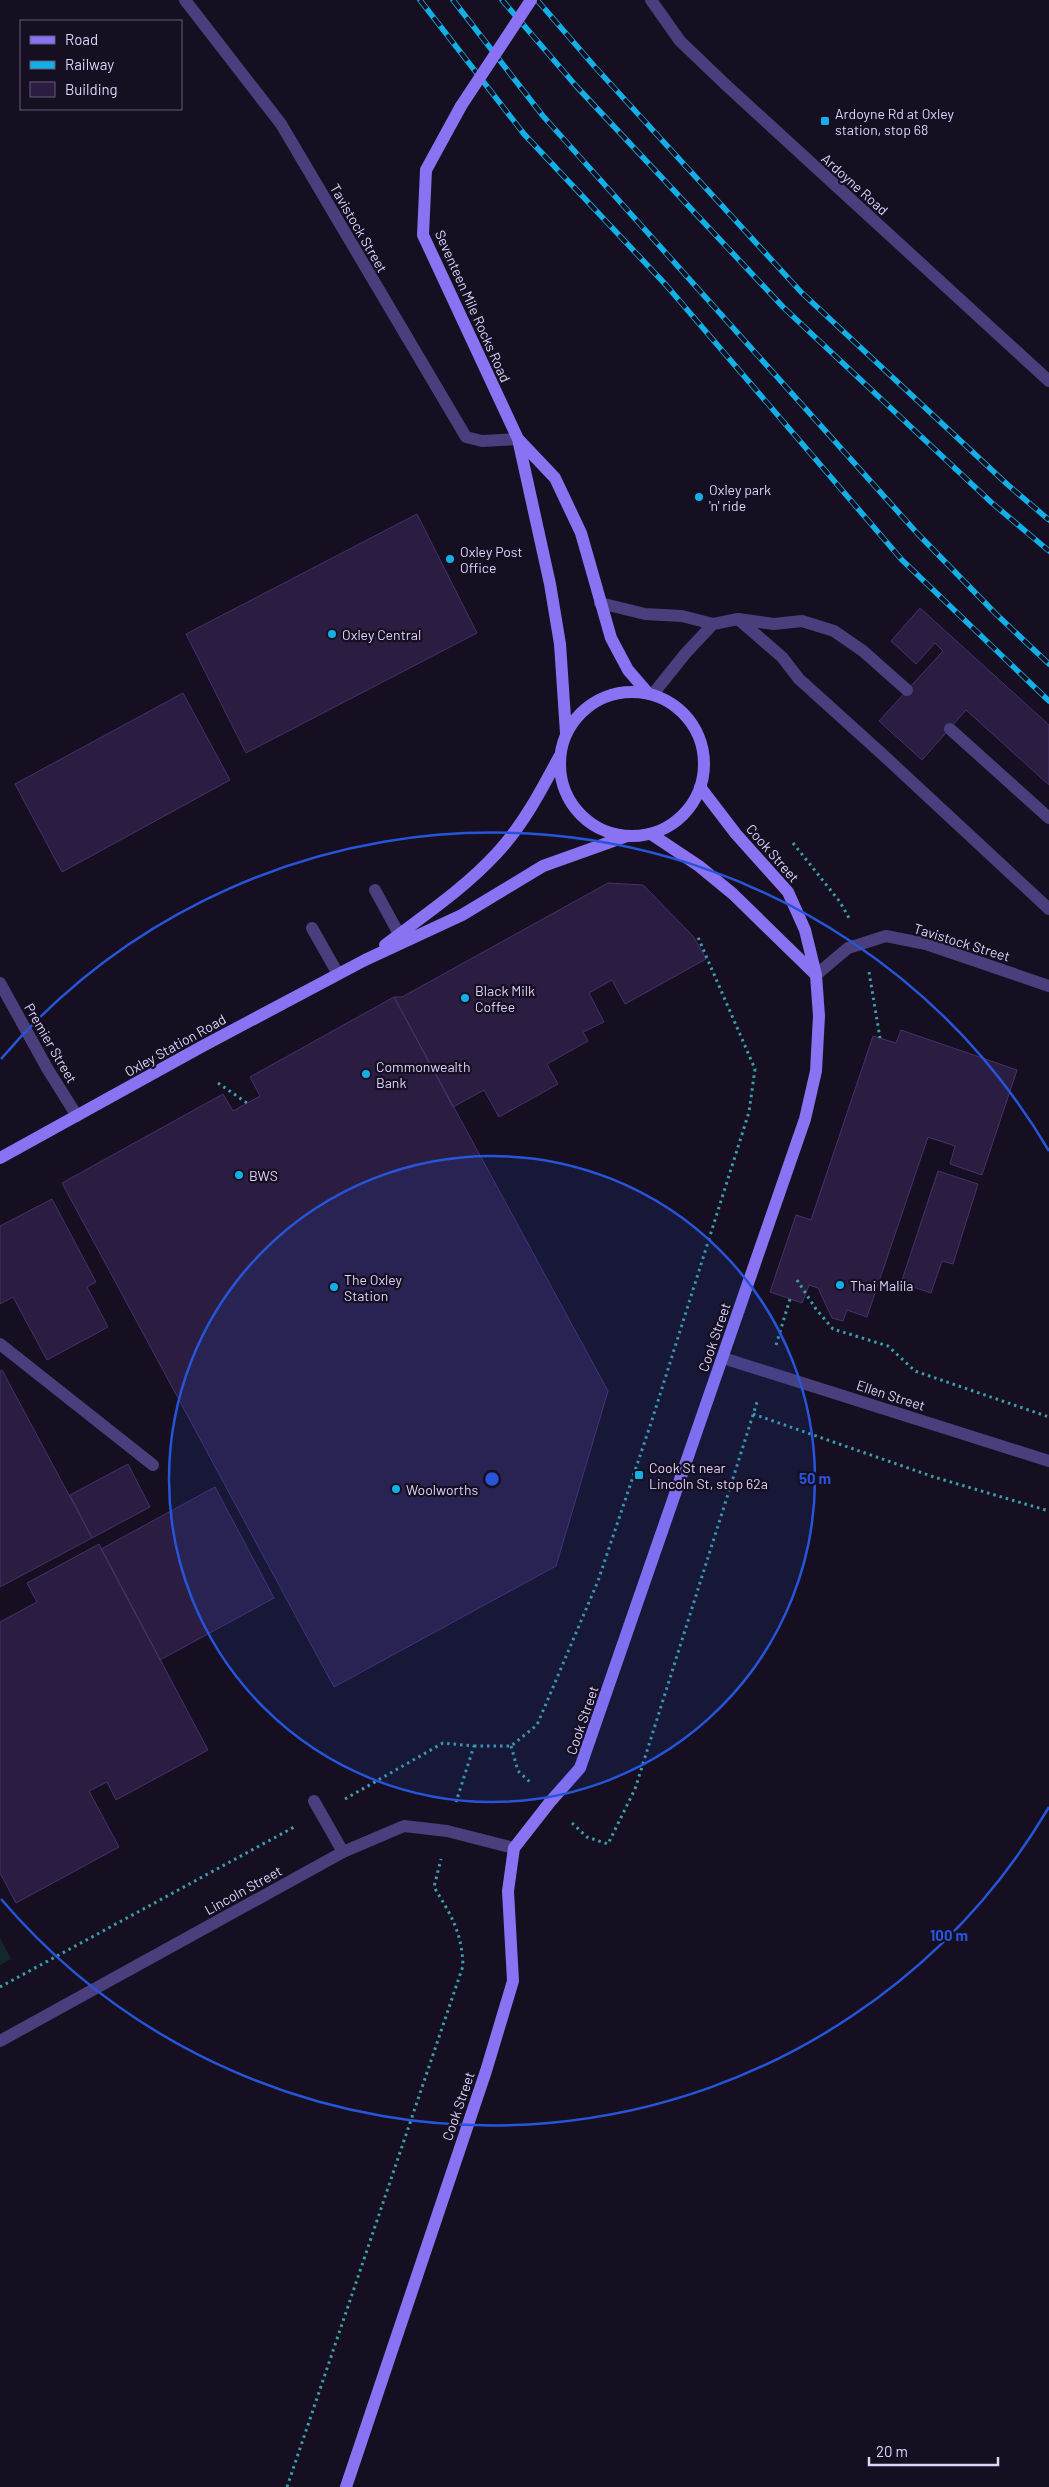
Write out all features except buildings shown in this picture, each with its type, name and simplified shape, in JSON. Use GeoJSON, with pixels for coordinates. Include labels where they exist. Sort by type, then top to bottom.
{"type":"FeatureCollection","features":[{"type":"Feature","properties":{"kind":"main road","name":"Seventeen Mile Rocks Road"},"geometry":{"type":"LineString","coordinates":[[531,0],[462,106],[426,170],[423,235],[518,439],[550,584],[560,644],[566,733]]}},
{"type":"Feature","properties":{"kind":"main road","name":"Seventeen Mile Rocks Road"},"geometry":{"type":"LineString","coordinates":[[518,439],[555,478],[581,533],[611,638],[628,670],[650,693]]}},
{"type":"Feature","properties":{"kind":"main road"},"geometry":{"type":"LineString","coordinates":[[623,691],[650,693],[670,702],[688,718],[700,739],[704,763],[700,787],[689,808],[678,819],[651,834],[627,836],[605,832],[585,820],[570,802],[561,780],[559,757],[566,733],[580,713],[600,698],[623,691]]}},
{"type":"Feature","properties":{"kind":"main road","name":"Oxley Station Road"},"geometry":{"type":"LineString","coordinates":[[365,960],[454,894],[497,853],[532,808],[559,757]]}},
{"type":"Feature","properties":{"kind":"main road","name":"Cook Street"},"geometry":{"type":"LineString","coordinates":[[346,2487],[486,2071],[513,1981],[508,1891],[514,1848],[550,1802],[580,1768],[805,1119],[816,1071],[819,1016],[816,975],[805,930],[788,892],[736,834],[700,787]]}},
{"type":"Feature","properties":{"kind":"main road"},"geometry":{"type":"LineString","coordinates":[[651,834],[699,866],[733,894],[816,975]]}},
{"type":"Feature","properties":{"kind":"main road","name":"Oxley Station Road"},"geometry":{"type":"LineString","coordinates":[[0,1158],[338,974],[462,915],[544,866],[627,836]]}},
{"type":"Feature","properties":{"kind":"street","name":"Tavistock Street"},"geometry":{"type":"LineString","coordinates":[[185,0],[281,124],[466,437],[482,441],[518,439]]}},
{"type":"Feature","properties":{"kind":"street","name":"Ardoyne Road"},"geometry":{"type":"LineString","coordinates":[[651,0],[680,41],[726,86],[1049,381]]}},
{"type":"Feature","properties":{"kind":"street"},"geometry":{"type":"LineString","coordinates":[[600,603],[645,614],[682,616],[713,624],[738,620],[774,624],[802,621],[834,631],[863,651],[907,690]]}},
{"type":"Feature","properties":{"kind":"street"},"geometry":{"type":"LineString","coordinates":[[738,620],[782,657],[799,679],[889,759],[1049,909]]}},
{"type":"Feature","properties":{"kind":"street"},"geometry":{"type":"LineString","coordinates":[[650,693],[713,624]]}},
{"type":"Feature","properties":{"kind":"street"},"geometry":{"type":"LineString","coordinates":[[950,729],[1049,818]]}},
{"type":"Feature","properties":{"kind":"street"},"geometry":{"type":"LineString","coordinates":[[375,890],[399,934]]}},
{"type":"Feature","properties":{"kind":"street"},"geometry":{"type":"LineString","coordinates":[[312,928],[338,974]]}},
{"type":"Feature","properties":{"kind":"street","name":"Tavistock Street"},"geometry":{"type":"LineString","coordinates":[[816,975],[848,948],[886,936],[926,944],[1049,986]]}},
{"type":"Feature","properties":{"kind":"street","name":"Premier Street"},"geometry":{"type":"LineString","coordinates":[[0,983],[46,1068],[77,1116]]}},
{"type":"Feature","properties":{"kind":"street"},"geometry":{"type":"LineString","coordinates":[[0,1344],[153,1465]]}},
{"type":"Feature","properties":{"kind":"street","name":"Ellen Street"},"geometry":{"type":"LineString","coordinates":[[723,1358],[1049,1461]]}},
{"type":"Feature","properties":{"kind":"street"},"geometry":{"type":"LineString","coordinates":[[317,1807],[343,1852]]}},
{"type":"Feature","properties":{"kind":"street","name":"Lincoln Street"},"geometry":{"type":"LineString","coordinates":[[0,2041],[343,1852],[404,1826],[447,1831],[514,1848]]}},
{"type":"Feature","properties":{"kind":"path"},"geometry":{"type":"LineString","coordinates":[[0,1987],[317,1807],[443,1743],[474,1746],[511,1746],[537,1725],[598,1581],[652,1420],[749,1112],[755,1069],[697,935]]}},
{"type":"Feature","properties":{"kind":"path"},"geometry":{"type":"LineString","coordinates":[[218,1083],[247,1103]]}},
{"type":"Feature","properties":{"kind":"path"},"geometry":{"type":"LineString","coordinates":[[797,1280],[816,1309],[833,1329],[888,1346],[915,1372],[1049,1417]]}},
{"type":"Feature","properties":{"kind":"path"},"geometry":{"type":"LineString","coordinates":[[511,1746],[518,1771],[587,1837],[608,1844],[634,1788],[790,1299]]}},
{"type":"Feature","properties":{"kind":"path"},"geometry":{"type":"LineString","coordinates":[[753,1414],[934,1477],[1049,1511]]}},
{"type":"Feature","properties":{"kind":"path"},"geometry":{"type":"LineString","coordinates":[[287,2487],[463,1966],[462,1945],[454,1920],[434,1887],[447,1831],[474,1746]]}},
{"type":"Feature","properties":{"kind":"green space"},"geometry":{"type":"Polygon","coordinates":[[[0,1938],[11,1959],[0,1965],[0,1938]]]}},
{"type":"Feature","properties":{"kind":"railway"},"geometry":{"type":"LineString","coordinates":[[420,0],[524,134],[666,285],[902,560],[1049,701]]}},
{"type":"Feature","properties":{"kind":"railway"},"geometry":{"type":"LineString","coordinates":[[453,0],[543,116],[917,533],[996,614],[1049,664]]}},
{"type":"Feature","properties":{"kind":"railway"},"geometry":{"type":"LineString","coordinates":[[502,0],[577,87],[783,307],[992,503],[1049,551]]}},
{"type":"Feature","properties":{"kind":"railway"},"geometry":{"type":"LineString","coordinates":[[537,0],[595,67],[801,292],[1008,485],[1049,520]]}},
{"type":"Feature","properties":{"kind":"place","name":"Ardoyne Rd at Oxley station, stop 68"},"geometry":{"type":"Point","coordinates":[825,121]}},
{"type":"Feature","properties":{"kind":"place","name":"Oxley park 'n' ride"},"geometry":{"type":"Point","coordinates":[699,497]}},
{"type":"Feature","properties":{"kind":"place","name":"Oxley Post Office"},"geometry":{"type":"Point","coordinates":[450,559]}},
{"type":"Feature","properties":{"kind":"place","name":"Oxley Central"},"geometry":{"type":"Point","coordinates":[332,634]}},
{"type":"Feature","properties":{"kind":"place","name":"Black Milk Coffee"},"geometry":{"type":"Point","coordinates":[465,998]}},
{"type":"Feature","properties":{"kind":"place","name":"Commonwealth Bank"},"geometry":{"type":"Point","coordinates":[366,1074]}},
{"type":"Feature","properties":{"kind":"place","name":"BWS"},"geometry":{"type":"Point","coordinates":[239,1175]}},
{"type":"Feature","properties":{"kind":"place","name":"Thai Malila"},"geometry":{"type":"Point","coordinates":[840,1285]}},
{"type":"Feature","properties":{"kind":"place","name":"The Oxley Station"},"geometry":{"type":"Point","coordinates":[334,1287]}},
{"type":"Feature","properties":{"kind":"place","name":"Cook St near Lincoln St, stop 62a"},"geometry":{"type":"Point","coordinates":[639,1475]}},
{"type":"Feature","properties":{"kind":"place","name":"Woolworths"},"geometry":{"type":"Point","coordinates":[396,1489]}}]}
